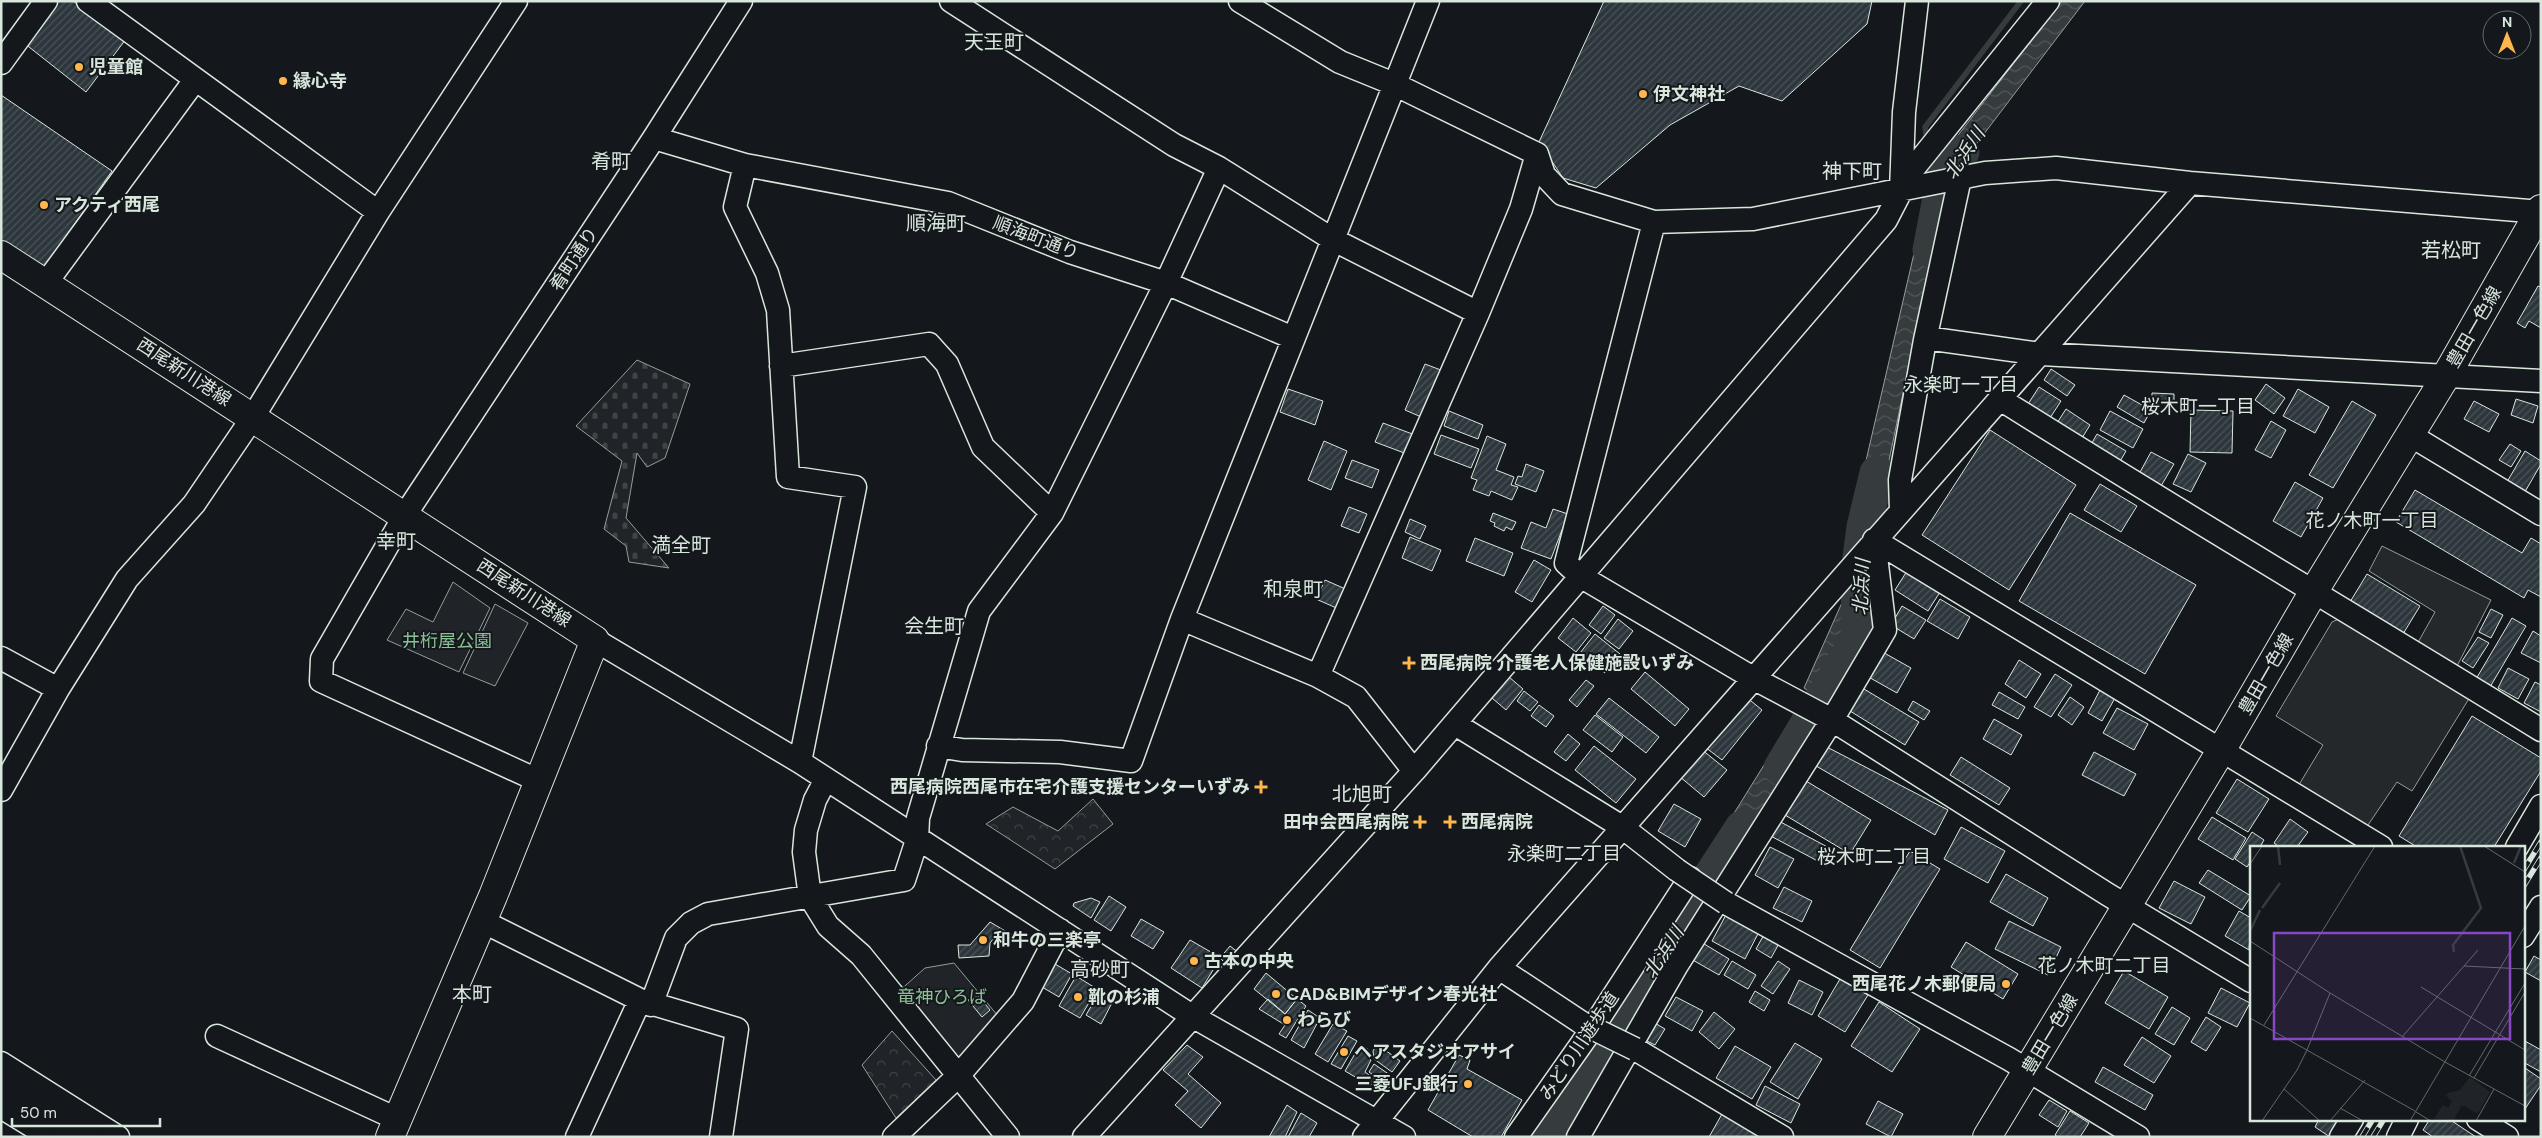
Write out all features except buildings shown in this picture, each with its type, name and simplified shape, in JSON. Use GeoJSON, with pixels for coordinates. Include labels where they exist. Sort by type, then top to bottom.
{"type":"FeatureCollection","features":[{"type":"Feature","properties":{"kind":"main road","name":"豊田一色線"},"geometry":{"type":"LineString","coordinates":[[1987,1137],[2125,905],[2222,749],[2314,591],[2446,376],[2540,211]]}},
{"type":"Feature","properties":{"kind":"main road","name":"西尾新川港線"},"geometry":{"type":"LineString","coordinates":[[3,259],[46,283],[595,640]]}},
{"type":"Feature","properties":{"kind":"main road"},"geometry":{"type":"LineString","coordinates":[[393,1128],[482,921],[537,780],[595,640]]}},
{"type":"Feature","properties":{"kind":"main road"},"geometry":{"type":"LineString","coordinates":[[1,1088],[86,1137]]}},
{"type":"Feature","properties":{"kind":"street"},"geometry":{"type":"LineString","coordinates":[[1,63],[46,1]]}},
{"type":"Feature","properties":{"kind":"street"},"geometry":{"type":"LineString","coordinates":[[88,1],[378,212]]}},
{"type":"Feature","properties":{"kind":"street"},"geometry":{"type":"LineString","coordinates":[[1,790],[58,690],[127,579],[194,504],[253,417],[378,212],[516,1]]}},
{"type":"Feature","properties":{"kind":"street","name":"肴町通り"},"geometry":{"type":"LineString","coordinates":[[537,780],[321,681],[322,659],[405,515],[654,138],[741,1]]}},
{"type":"Feature","properties":{"kind":"street"},"geometry":{"type":"LineString","coordinates":[[951,1],[1174,145],[1218,168],[1332,239],[1478,313]]}},
{"type":"Feature","properties":{"kind":"street"},"geometry":{"type":"LineString","coordinates":[[1240,1],[1340,62],[1394,84],[1537,154],[1544,175],[1562,194]]}},
{"type":"Feature","properties":{"kind":"street"},"geometry":{"type":"LineString","coordinates":[[938,746],[962,750],[1060,752],[1131,761],[1182,620],[1428,1]]}},
{"type":"Feature","properties":{"kind":"street"},"geometry":{"type":"LineString","coordinates":[[1905,187],[1904,112],[1918,1]]}},
{"type":"Feature","properties":{"kind":"street"},"geometry":{"type":"LineString","coordinates":[[1084,1137],[1414,771],[1886,220],[1905,187],[2048,1]]}},
{"type":"Feature","properties":{"kind":"street"},"geometry":{"type":"LineString","coordinates":[[46,283],[195,80]]}},
{"type":"Feature","properties":{"kind":"street","name":"順海町通り"},"geometry":{"type":"LineString","coordinates":[[654,138],[745,165],[948,203],[1070,252],[1166,283],[1293,338]]}},
{"type":"Feature","properties":{"kind":"street"},"geometry":{"type":"LineString","coordinates":[[1318,676],[1478,313],[1520,209],[1537,154]]}},
{"type":"Feature","properties":{"kind":"street"},"geometry":{"type":"LineString","coordinates":[[745,165],[734,207],[767,273],[778,310],[788,477],[855,487],[800,762]]}},
{"type":"Feature","properties":{"kind":"street"},"geometry":{"type":"LineString","coordinates":[[577,1137],[646,1002],[676,938],[691,923],[708,914],[810,898],[904,880],[917,840],[918,818],[978,611],[1052,513],[1166,283],[1218,168]]}},
{"type":"Feature","properties":{"kind":"street"},"geometry":{"type":"LineString","coordinates":[[1520,209],[1535,200],[1562,194],[1654,222],[1753,219],[1905,187],[1970,176],[2056,168],[2190,183],[2540,211]]}},
{"type":"Feature","properties":{"kind":"street"},"geometry":{"type":"LineString","coordinates":[[1901,510],[1900,480],[1926,338],[1970,176]]}},
{"type":"Feature","properties":{"kind":"street"},"geometry":{"type":"LineString","coordinates":[[1370,1129],[1499,968],[2190,183]]}},
{"type":"Feature","properties":{"kind":"street"},"geometry":{"type":"LineString","coordinates":[[1654,222],[1566,563],[1580,576],[1753,678],[1831,719],[2125,905],[2250,980]]}},
{"type":"Feature","properties":{"kind":"street"},"geometry":{"type":"LineString","coordinates":[[1926,338],[2041,354],[2541,382]]}},
{"type":"Feature","properties":{"kind":"street"},"geometry":{"type":"LineString","coordinates":[[781,366],[929,344],[947,364],[983,447],[1052,513]]}},
{"type":"Feature","properties":{"kind":"street"},"geometry":{"type":"LineString","coordinates":[[2000,399],[2161,500],[2541,730]]}},
{"type":"Feature","properties":{"kind":"street"},"geometry":{"type":"LineString","coordinates":[[2410,435],[2541,514]]}},
{"type":"Feature","properties":{"kind":"street"},"geometry":{"type":"LineString","coordinates":[[1578,1137],[1677,965],[1885,630],[1874,540]]}},
{"type":"Feature","properties":{"kind":"street"},"geometry":{"type":"LineString","coordinates":[[1874,540],[2379,846]]}},
{"type":"Feature","properties":{"kind":"street"},"geometry":{"type":"LineString","coordinates":[[1182,620],[1318,676],[1356,697],[1414,771]]}},
{"type":"Feature","properties":{"kind":"street"},"geometry":{"type":"LineString","coordinates":[[595,640],[800,762],[917,840],[1370,1129],[1404,1137]]}},
{"type":"Feature","properties":{"kind":"street"},"geometry":{"type":"LineString","coordinates":[[1,658],[58,690]]}},
{"type":"Feature","properties":{"kind":"street"},"geometry":{"type":"LineString","coordinates":[[1455,724],[1622,828],[1683,874],[1726,903],[2028,1070],[2138,1137]]}},
{"type":"Feature","properties":{"kind":"street"},"geometry":{"type":"LineString","coordinates":[[826,779],[816,800],[806,830],[804,852],[810,898],[828,926],[861,955],[1008,1137]]}},
{"type":"Feature","properties":{"kind":"street"},"geometry":{"type":"LineString","coordinates":[[2518,846],[2541,806]]}},
{"type":"Feature","properties":{"kind":"street","name":"みどり川遊歩道"},"geometry":{"type":"LineString","coordinates":[[1516,1137],[1683,874]]}},
{"type":"Feature","properties":{"kind":"street"},"geometry":{"type":"LineString","coordinates":[[2530,937],[2541,907]]}},
{"type":"Feature","properties":{"kind":"street"},"geometry":{"type":"LineString","coordinates":[[482,921],[646,1002],[737,1029],[721,1137]]}},
{"type":"Feature","properties":{"kind":"street"},"geometry":{"type":"LineString","coordinates":[[894,1137],[958,1076],[1023,1001],[1060,930]]}},
{"type":"Feature","properties":{"kind":"street"},"geometry":{"type":"LineString","coordinates":[[1499,968],[1587,1026],[1635,1049],[1782,1137]]}},
{"type":"Feature","properties":{"kind":"street"},"geometry":{"type":"LineString","coordinates":[[217,1036],[393,1128]]}},
{"type":"Feature","properties":{"kind":"street"},"geometry":{"type":"LineString","coordinates":[[1,1063],[118,1137]]}},
{"type":"Feature","properties":{"kind":"street"},"geometry":{"type":"LineString","coordinates":[[1,1107],[50,1137]]}},
{"type":"Feature","properties":{"kind":"street"},"geometry":{"type":"LineString","coordinates":[[2341,1137],[2351,1120]]}},
{"type":"Feature","properties":{"kind":"street"},"geometry":{"type":"LineString","coordinates":[[2398,1137],[2406,1120]]}},
{"type":"Feature","properties":{"kind":"street"},"geometry":{"type":"LineString","coordinates":[[2480,1120],[2507,1137]]}},
{"type":"Feature","properties":{"kind":"green space"},"geometry":{"type":"Polygon","coordinates":[[[637,360],[690,384],[665,458],[647,467],[637,453],[626,518],[669,568],[629,562],[626,546],[604,529],[622,461],[576,426],[637,360]]]}},
{"type":"Feature","properties":{"kind":"green space","name":"井桁屋公園"},"geometry":{"type":"Polygon","coordinates":[[[453,582],[490,608],[459,672],[387,640],[406,609],[433,622],[453,582]]]}},
{"type":"Feature","properties":{"kind":"green space"},"geometry":{"type":"Polygon","coordinates":[[[495,604],[528,623],[495,686],[463,673],[495,604]]]}},
{"type":"Feature","properties":{"kind":"green space"},"geometry":{"type":"Polygon","coordinates":[[[1093,799],[1113,824],[1055,869],[986,824],[1013,807],[1058,831],[1093,799]]]}},
{"type":"Feature","properties":{"kind":"green space","name":"竜神ひろば"},"geometry":{"type":"Polygon","coordinates":[[[954,963],[998,1016],[958,1065],[897,993],[925,968],[954,963]]]}},
{"type":"Feature","properties":{"kind":"green space"},"geometry":{"type":"Polygon","coordinates":[[[892,1031],[936,1080],[896,1118],[862,1065],[892,1031]]]}},
{"type":"Feature","properties":{"kind":"shaded area"},"geometry":{"type":"Polygon","coordinates":[[[2382,546],[2491,600],[2456,668],[2416,646],[2435,612],[2369,571],[2382,546]]]}},
{"type":"Feature","properties":{"kind":"shaded area"},"geometry":{"type":"Polygon","coordinates":[[[2341,618],[2470,697],[2412,791],[2397,782],[2366,828],[2297,788],[2323,745],[2276,716],[2332,622],[2341,618]]]}},
{"type":"Feature","properties":{"kind":"water","name":"北浜川"},"geometry":{"type":"Polygon","coordinates":[[[2062,1],[2085,1],[1955,172],[1935,165],[2062,1]]]}},
{"type":"Feature","properties":{"kind":"water","name":"北浜川"},"geometry":{"type":"Polygon","coordinates":[[[1943,203],[1879,508],[1849,534],[1925,206],[1943,203]]]}},
{"type":"Feature","properties":{"kind":"water","name":"北浜川"},"geometry":{"type":"Polygon","coordinates":[[[1873,568],[1869,633],[1828,705],[1804,688],[1848,589],[1873,568]]]}},
{"type":"Feature","properties":{"kind":"water"},"geometry":{"type":"Polygon","coordinates":[[[1792,720],[1813,730],[1725,873],[1705,860],[1792,720]]]}},
{"type":"Feature","properties":{"kind":"water","name":"北浜川"},"geometry":{"type":"Polygon","coordinates":[[[1693,886],[1705,894],[1629,1028],[1612,1019],[1693,886]]]}},
{"type":"Feature","properties":{"kind":"water"},"geometry":{"type":"Polygon","coordinates":[[[1597,1040],[1615,1048],[1563,1137],[1527,1137],[1597,1040]]]}},
{"type":"Feature","properties":{"kind":"waterway"},"geometry":{"type":"LineString","coordinates":[[1927,141],[1925,127],[2021,1]]}},
{"type":"Feature","properties":{"kind":"waterway","name":"北浜川"},"geometry":{"type":"LineString","coordinates":[[1930,250],[1944,177],[1962,152]]}},
{"type":"Feature","properties":{"kind":"waterway"},"geometry":{"type":"LineString","coordinates":[[1930,158],[1933,178]]}},
{"type":"Feature","properties":{"kind":"waterway","name":"北浜川"},"geometry":{"type":"LineString","coordinates":[[1935,187],[1939,210]]}},
{"type":"Feature","properties":{"kind":"waterway","name":"北浜川"},"geometry":{"type":"LineString","coordinates":[[1781,768],[1858,639],[1859,565],[1864,527],[1877,473]]}},
{"type":"Feature","properties":{"kind":"waterway","name":"北浜川"},"geometry":{"type":"LineString","coordinates":[[1683,919],[1742,828]]}},
{"type":"Feature","properties":{"kind":"waterway","name":"北浜川"},"geometry":{"type":"LineString","coordinates":[[1545,1137],[1643,982]]}},
{"type":"Feature","properties":{"kind":"railway"},"geometry":{"type":"LineString","coordinates":[[2524,869],[2541,842]]}},
{"type":"Feature","properties":{"kind":"railway"},"geometry":{"type":"LineString","coordinates":[[2524,885],[2541,858]]}},
{"type":"Feature","properties":{"kind":"railway"},"geometry":{"type":"LineString","coordinates":[[2362,1137],[2372,1120]]}},
{"type":"Feature","properties":{"kind":"railway"},"geometry":{"type":"LineString","coordinates":[[2373,1137],[2383,1120]]}},
{"type":"Feature","properties":{"kind":"place","name":"児童館"},"geometry":{"type":"Point","coordinates":[79,67]}},
{"type":"Feature","properties":{"kind":"place","name":"縁心寺"},"geometry":{"type":"Point","coordinates":[283,81]}},
{"type":"Feature","properties":{"kind":"place","name":"伊文神社"},"geometry":{"type":"Point","coordinates":[1643,94]}},
{"type":"Feature","properties":{"kind":"place","name":"アクティ西尾"},"geometry":{"type":"Point","coordinates":[44,205]}},
{"type":"Feature","properties":{"kind":"place","name":"西尾病院 介護老人保健施設いずみ"},"geometry":{"type":"Point","coordinates":[1409,663]}},
{"type":"Feature","properties":{"kind":"place","name":"西尾病院西尾市在宅介護支援センターいずみ"},"geometry":{"type":"Point","coordinates":[1261,787]}},
{"type":"Feature","properties":{"kind":"place","name":"田中会西尾病院"},"geometry":{"type":"Point","coordinates":[1420,822]}},
{"type":"Feature","properties":{"kind":"place","name":"西尾病院"},"geometry":{"type":"Point","coordinates":[1450,822]}},
{"type":"Feature","properties":{"kind":"place","name":"和牛の三楽亭"},"geometry":{"type":"Point","coordinates":[983,940]}},
{"type":"Feature","properties":{"kind":"place","name":"古本の中央"},"geometry":{"type":"Point","coordinates":[1194,961]}},
{"type":"Feature","properties":{"kind":"place","name":"西尾花ノ木郵便局"},"geometry":{"type":"Point","coordinates":[2006,984]}},
{"type":"Feature","properties":{"kind":"place","name":"CAD&BIMデザイン春光社"},"geometry":{"type":"Point","coordinates":[1276,994]}},
{"type":"Feature","properties":{"kind":"place","name":"靴の杉浦"},"geometry":{"type":"Point","coordinates":[1078,997]}},
{"type":"Feature","properties":{"kind":"place","name":"わらび"},"geometry":{"type":"Point","coordinates":[1287,1020]}},
{"type":"Feature","properties":{"kind":"place","name":"ヘアスタジオアサイ"},"geometry":{"type":"Point","coordinates":[1344,1052]}},
{"type":"Feature","properties":{"kind":"place","name":"三菱UFJ銀行"},"geometry":{"type":"Point","coordinates":[1468,1084]}},
{"type":"Feature","properties":{"kind":"district","name":"天王町"},"geometry":{"type":"Point","coordinates":[994,42]}},
{"type":"Feature","properties":{"kind":"district","name":"肴町"},"geometry":{"type":"Point","coordinates":[611,161]}},
{"type":"Feature","properties":{"kind":"district","name":"神下町"},"geometry":{"type":"Point","coordinates":[1852,171]}},
{"type":"Feature","properties":{"kind":"district","name":"順海町"},"geometry":{"type":"Point","coordinates":[936,223]}},
{"type":"Feature","properties":{"kind":"district","name":"若松町"},"geometry":{"type":"Point","coordinates":[2451,250]}},
{"type":"Feature","properties":{"kind":"district","name":"永楽町一丁目"},"geometry":{"type":"Point","coordinates":[1961,384]}},
{"type":"Feature","properties":{"kind":"district","name":"桜木町一丁目"},"geometry":{"type":"Point","coordinates":[2198,406]}},
{"type":"Feature","properties":{"kind":"district","name":"花ノ木町一丁目"},"geometry":{"type":"Point","coordinates":[2372,520]}},
{"type":"Feature","properties":{"kind":"district","name":"幸町"},"geometry":{"type":"Point","coordinates":[396,541]}},
{"type":"Feature","properties":{"kind":"district","name":"満全町"},"geometry":{"type":"Point","coordinates":[681,545]}},
{"type":"Feature","properties":{"kind":"district","name":"和泉町"},"geometry":{"type":"Point","coordinates":[1293,589]}},
{"type":"Feature","properties":{"kind":"district","name":"会生町"},"geometry":{"type":"Point","coordinates":[934,626]}},
{"type":"Feature","properties":{"kind":"district","name":"北旭町"},"geometry":{"type":"Point","coordinates":[1362,794]}},
{"type":"Feature","properties":{"kind":"district","name":"永楽町二丁目"},"geometry":{"type":"Point","coordinates":[1564,853]}},
{"type":"Feature","properties":{"kind":"district","name":"桜木町二丁目"},"geometry":{"type":"Point","coordinates":[1874,856]}},
{"type":"Feature","properties":{"kind":"district","name":"花ノ木町二丁目"},"geometry":{"type":"Point","coordinates":[2104,965]}},
{"type":"Feature","properties":{"kind":"district","name":"高砂町"},"geometry":{"type":"Point","coordinates":[1100,969]}},
{"type":"Feature","properties":{"kind":"district","name":"本町"},"geometry":{"type":"Point","coordinates":[472,994]}}]}
